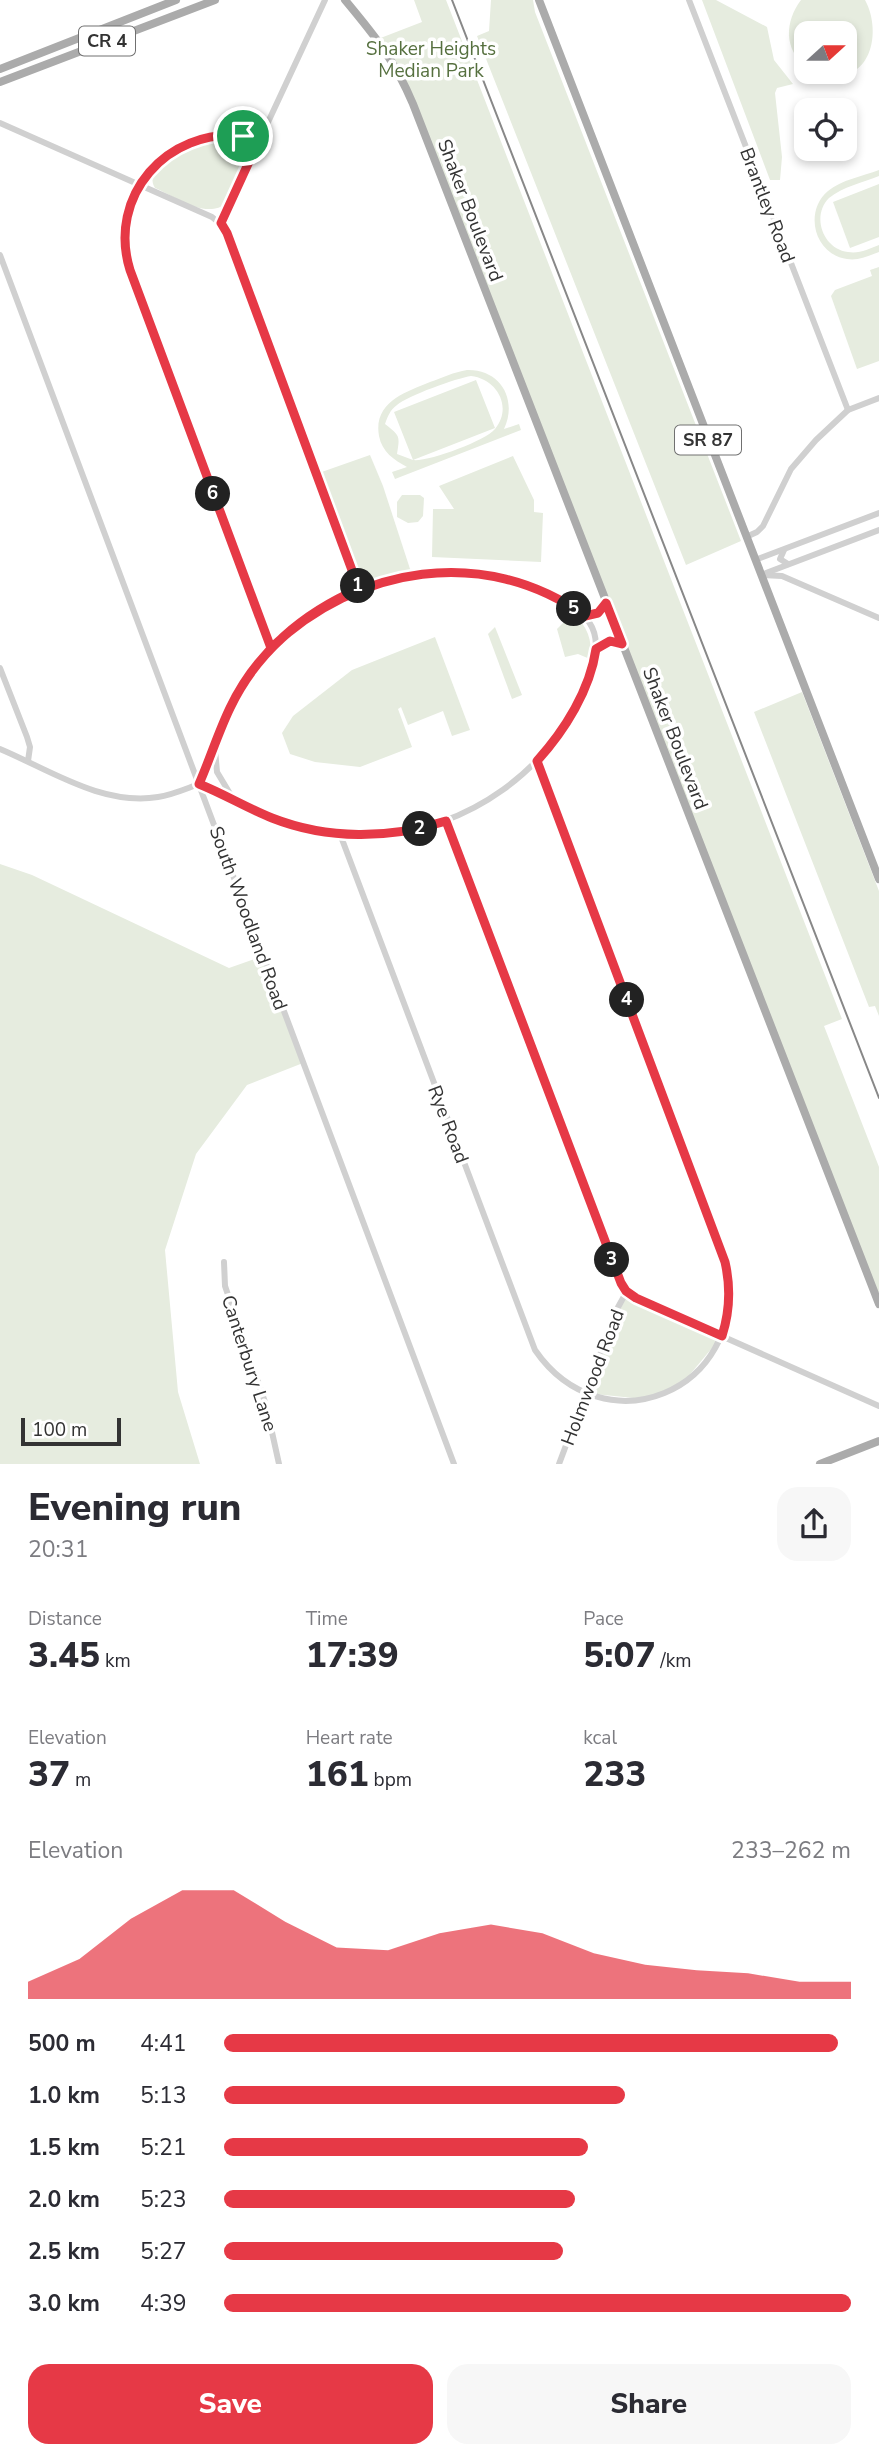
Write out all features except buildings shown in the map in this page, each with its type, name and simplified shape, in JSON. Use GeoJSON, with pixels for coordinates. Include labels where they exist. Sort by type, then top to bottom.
{"type":"FeatureCollection","features":[{"type":"Feature","properties":{"kind":"main road","name":"CR 4"},"geometry":{"type":"LineString","coordinates":[[0,69],[176,0]]}},
{"type":"Feature","properties":{"kind":"main road","name":"CR 4"},"geometry":{"type":"LineString","coordinates":[[0,82],[215,0]]}},
{"type":"Feature","properties":{"kind":"main road","name":"Shaker Boulevard"},"geometry":{"type":"LineString","coordinates":[[345,0],[384,46],[405,85],[879,1304]]}},
{"type":"Feature","properties":{"kind":"main road","name":"SR 87"},"geometry":{"type":"LineString","coordinates":[[539,0],[879,879]]}},
{"type":"Feature","properties":{"kind":"main road"},"geometry":{"type":"LineString","coordinates":[[820,1464],[879,1441]]}},
{"type":"Feature","properties":{"kind":"street"},"geometry":{"type":"LineString","coordinates":[[221,223],[325,0]]}},
{"type":"Feature","properties":{"kind":"street","name":"Brantley Road"},"geometry":{"type":"LineString","coordinates":[[689,0],[848,410]]}},
{"type":"Feature","properties":{"kind":"street"},"geometry":{"type":"LineString","coordinates":[[0,123],[221,223],[359,589]]}},
{"type":"Feature","properties":{"kind":"street"},"geometry":{"type":"LineString","coordinates":[[259,140],[223,135],[195,141],[165,158],[139,185],[125,223],[124,241],[127,259],[271,648]]}},
{"type":"Feature","properties":{"kind":"street","name":"South Woodland Road"},"geometry":{"type":"LineString","coordinates":[[0,255],[454,1464]]}},
{"type":"Feature","properties":{"kind":"street"},"geometry":{"type":"LineString","coordinates":[[746,537],[764,526],[782,484],[801,457],[848,410],[879,398]]}},
{"type":"Feature","properties":{"kind":"street"},"geometry":{"type":"LineString","coordinates":[[755,560],[879,513]]}},
{"type":"Feature","properties":{"kind":"street"},"geometry":{"type":"LineString","coordinates":[[761,575],[879,530]]}},
{"type":"Feature","properties":{"kind":"street"},"geometry":{"type":"LineString","coordinates":[[783,550],[780,559],[788,564]]}},
{"type":"Feature","properties":{"kind":"street"},"geometry":{"type":"LineString","coordinates":[[0,749],[90,789],[120,798],[160,797],[199,784],[275,819],[305,828],[340,834],[390,834],[446,821],[497,794],[537,761],[554,741],[575,707],[588,678],[596,649],[594,632],[585,616],[561,600],[523,584],[468,573],[412,575],[359,589],[309,616],[271,648],[231,705],[199,784]]}},
{"type":"Feature","properties":{"kind":"street"},"geometry":{"type":"LineString","coordinates":[[761,575],[782,576],[879,618]]}},
{"type":"Feature","properties":{"kind":"street"},"geometry":{"type":"LineString","coordinates":[[585,616],[598,613],[606,603]]}},
{"type":"Feature","properties":{"kind":"street"},"geometry":{"type":"LineString","coordinates":[[596,649],[610,641],[622,644]]}},
{"type":"Feature","properties":{"kind":"street"},"geometry":{"type":"LineString","coordinates":[[0,668],[27,737],[30,747],[28,761]]}},
{"type":"Feature","properties":{"kind":"street"},"geometry":{"type":"LineString","coordinates":[[215,747],[217,772],[233,798]]}},
{"type":"Feature","properties":{"kind":"street"},"geometry":{"type":"LineString","coordinates":[[537,761],[725,1262],[730,1287],[730,1307],[715,1352],[682,1384],[668,1392],[643,1399],[621,1401],[585,1393]]}},
{"type":"Feature","properties":{"kind":"street"},"geometry":{"type":"LineString","coordinates":[[446,821],[626,1291],[636,1298],[879,1406]]}},
{"type":"Feature","properties":{"kind":"street","name":"Rye Road"},"geometry":{"type":"LineString","coordinates":[[340,834],[535,1350],[552,1371],[585,1393]]}},
{"type":"Feature","properties":{"kind":"street","name":"Canterbury Lane"},"geometry":{"type":"LineString","coordinates":[[224,1262],[225,1286],[266,1405],[279,1464]]}},
{"type":"Feature","properties":{"kind":"street","name":"Holmwood Road"},"geometry":{"type":"LineString","coordinates":[[559,1464],[626,1291]]}},
{"type":"Feature","properties":{"kind":"green space","name":"Shaker Heights Median Park"},"geometry":{"type":"Polygon","coordinates":[[[414,0],[446,0],[842,1019],[824,1026],[879,1167],[879,1292],[875,1293],[413,104],[378,39],[422,22],[414,0]]]}},
{"type":"Feature","properties":{"kind":"green space"},"geometry":{"type":"Polygon","coordinates":[[[491,0],[533,0],[535,12],[741,541],[686,565],[477,36],[489,31],[491,0]]]}},
{"type":"Feature","properties":{"kind":"green space"},"geometry":{"type":"Polygon","coordinates":[[[702,0],[716,0],[767,27],[774,60],[793,84],[777,88],[775,93],[782,157],[780,180],[770,180],[702,0]]]}},
{"type":"Feature","properties":{"kind":"green space"},"geometry":{"type":"Polygon","coordinates":[[[801,0],[865,0],[873,34],[871,46],[861,66],[858,68],[858,21],[794,21],[794,52],[789,35],[796,8],[801,0]]]}},
{"type":"Feature","properties":{"kind":"green space"},"geometry":{"type":"Polygon","coordinates":[[[228,139],[244,141],[250,149],[227,203],[219,208],[201,208],[155,188],[153,178],[157,169],[166,161],[193,148],[228,139]]]}},
{"type":"Feature","properties":{"kind":"green space"},"geometry":{"type":"Polygon","coordinates":[[[879,170],[879,176],[829,198],[821,214],[821,222],[826,238],[839,250],[864,251],[879,245],[879,252],[855,259],[836,256],[827,250],[816,231],[816,210],[820,200],[839,184],[879,170]]]}},
{"type":"Feature","properties":{"kind":"green space"},"geometry":{"type":"Polygon","coordinates":[[[879,184],[879,237],[850,248],[833,202],[879,184]]]}},
{"type":"Feature","properties":{"kind":"green space"},"geometry":{"type":"Polygon","coordinates":[[[879,267],[879,361],[857,369],[831,296],[835,290],[872,276],[870,270],[879,267]]]}},
{"type":"Feature","properties":{"kind":"green space"},"geometry":{"type":"Polygon","coordinates":[[[462,371],[479,371],[497,380],[507,397],[509,407],[504,429],[519,424],[521,430],[395,479],[392,472],[407,467],[383,447],[378,424],[381,415],[393,400],[402,395],[462,371]],[[471,376],[402,401],[391,411],[385,424],[398,436],[397,454],[420,460],[469,445],[489,434],[500,421],[500,395],[488,382],[471,376]]]}},
{"type":"Feature","properties":{"kind":"green space"},"geometry":{"type":"Polygon","coordinates":[[[476,380],[495,428],[413,460],[394,412],[476,380]]]}},
{"type":"Feature","properties":{"kind":"green space"},"geometry":{"type":"Polygon","coordinates":[[[370,455],[412,575],[359,589],[316,474],[370,455]]]}},
{"type":"Feature","properties":{"kind":"green space"},"geometry":{"type":"Polygon","coordinates":[[[513,456],[534,500],[534,512],[543,513],[541,562],[432,557],[433,509],[454,509],[439,486],[513,456]]]}},
{"type":"Feature","properties":{"kind":"green space"},"geometry":{"type":"Polygon","coordinates":[[[402,495],[420,495],[424,498],[423,516],[418,522],[408,523],[397,517],[397,502],[402,495]]]}},
{"type":"Feature","properties":{"kind":"green space"},"geometry":{"type":"Polygon","coordinates":[[[573,613],[588,634],[590,659],[578,654],[565,657],[557,629],[573,613]]]}},
{"type":"Feature","properties":{"kind":"green space"},"geometry":{"type":"Polygon","coordinates":[[[495,627],[522,695],[512,699],[488,634],[495,627]]]}},
{"type":"Feature","properties":{"kind":"green space"},"geometry":{"type":"Polygon","coordinates":[[[435,637],[470,730],[452,736],[443,711],[408,725],[401,707],[398,709],[412,747],[360,767],[315,762],[290,754],[282,733],[293,716],[352,670],[435,637]]]}},
{"type":"Feature","properties":{"kind":"green space"},"geometry":{"type":"Polygon","coordinates":[[[802,692],[879,891],[879,1016],[875,1006],[869,1007],[754,712],[802,692]]]}},
{"type":"Feature","properties":{"kind":"green space"},"geometry":{"type":"Polygon","coordinates":[[[0,864],[32,875],[229,968],[263,956],[303,1063],[247,1085],[196,1154],[165,1250],[178,1392],[200,1464],[0,1464],[0,864]]]}},
{"type":"Feature","properties":{"kind":"green space"},"geometry":{"type":"Polygon","coordinates":[[[627,1291],[722,1336],[682,1384],[643,1399],[585,1393],[627,1291]]]}},
{"type":"Feature","properties":{"kind":"tram line"},"geometry":{"type":"LineString","coordinates":[[452,0],[879,1098]]}},
{"type":"Feature","properties":{"kind":"route"},"geometry":{"type":"LineString","coordinates":[[243,136],[223,135],[195,141],[165,158],[152,169],[139,185],[130,205],[124,241],[130,270],[271,648],[290,631],[300,623],[309,616],[339,598],[372,584],[412,575],[468,573],[523,584],[550,594],[585,616],[598,613],[606,603],[622,644],[610,641],[596,649],[585,687],[575,707],[554,741],[537,761],[725,1262],[730,1287],[730,1307],[722,1336],[636,1298],[626,1291],[621,1283],[446,821],[390,834],[340,834],[275,819],[199,784],[231,705],[271,648],[300,623],[339,598],[359,589],[221,223],[259,140],[243,136]]}}]}
